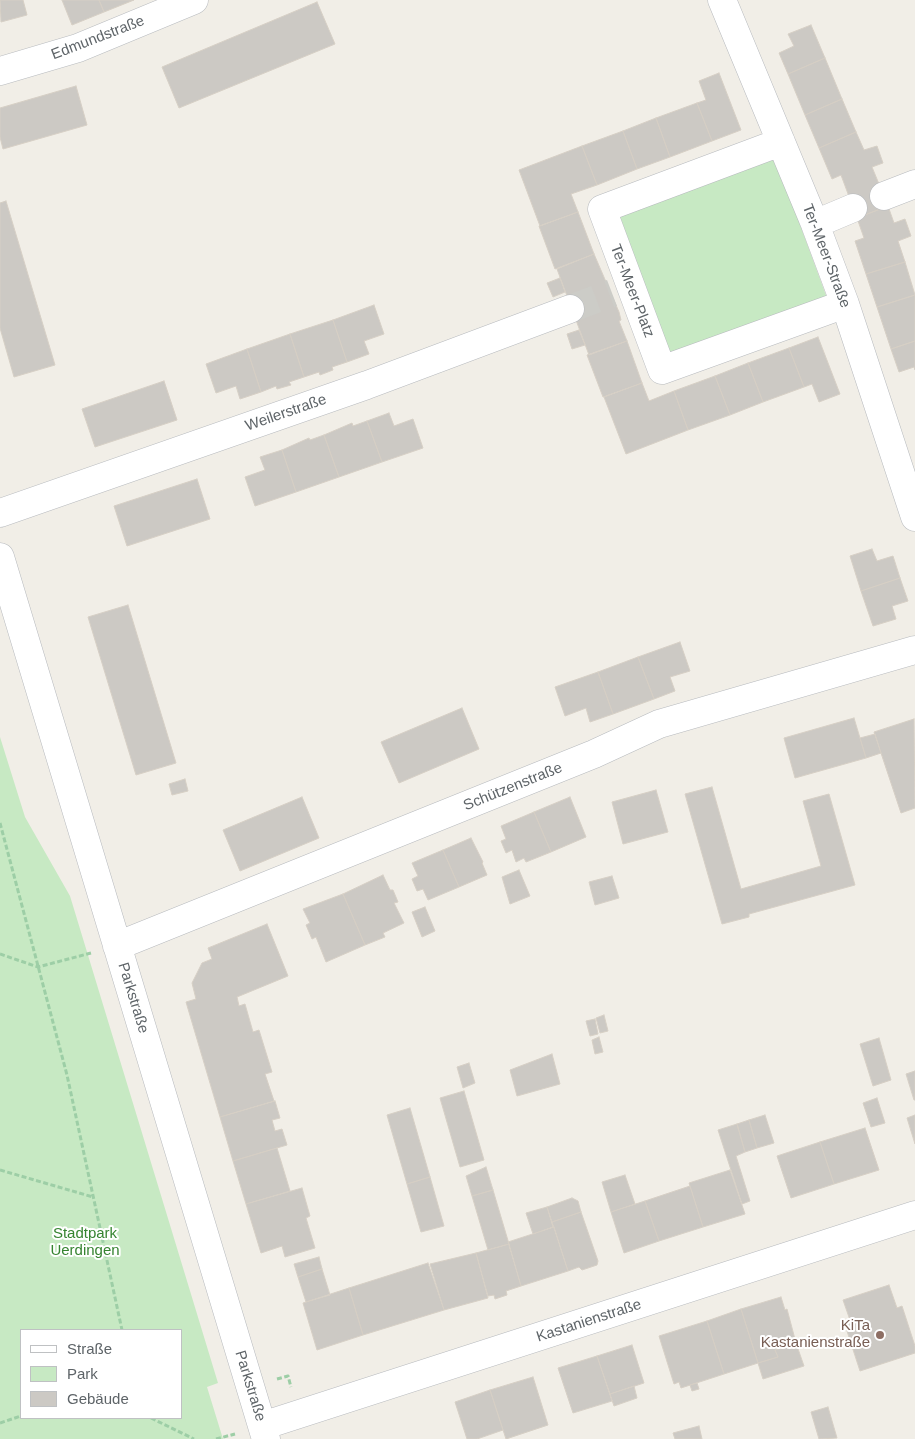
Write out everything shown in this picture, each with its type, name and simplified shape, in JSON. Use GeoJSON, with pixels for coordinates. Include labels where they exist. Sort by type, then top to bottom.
{"type":"FeatureCollection","features":[{"type":"Feature","properties":{"kind":"street","name":"Edmundstraße"},"geometry":{"type":"LineString","coordinates":[[0,71],[78,48],[194,0]]}},
{"type":"Feature","properties":{"kind":"street","name":"Ter-Meer-Straße"},"geometry":{"type":"LineString","coordinates":[[722,0],[815,224],[845,304],[915,518]]}},
{"type":"Feature","properties":{"kind":"street","name":"Ter-Meer-Platz"},"geometry":{"type":"LineString","coordinates":[[781,142],[602,209],[621,289],[662,370],[845,304]]}},
{"type":"Feature","properties":{"kind":"street"},"geometry":{"type":"LineString","coordinates":[[884,196],[915,184]]}},
{"type":"Feature","properties":{"kind":"street"},"geometry":{"type":"LineString","coordinates":[[815,224],[853,208]]}},
{"type":"Feature","properties":{"kind":"street","name":"Weilerstraße"},"geometry":{"type":"LineString","coordinates":[[0,513],[367,385],[570,309]]}},
{"type":"Feature","properties":{"kind":"street","name":"Parkstraße"},"geometry":{"type":"LineString","coordinates":[[0,557],[264,1432]]}},
{"type":"Feature","properties":{"kind":"street","name":"Schützenstraße"},"geometry":{"type":"LineString","coordinates":[[117,946],[594,754],[659,724],[915,650]]}},
{"type":"Feature","properties":{"kind":"street","name":"Kastanienstraße"},"geometry":{"type":"LineString","coordinates":[[264,1432],[915,1215]]}},
{"type":"Feature","properties":{"kind":"path"},"geometry":{"type":"LineString","coordinates":[[0,823],[67,1075],[122,1329]]}},
{"type":"Feature","properties":{"kind":"path"},"geometry":{"type":"LineString","coordinates":[[0,954],[38,967],[117,946]]}},
{"type":"Feature","properties":{"kind":"path"},"geometry":{"type":"LineString","coordinates":[[0,1170],[93,1197]]}},
{"type":"Feature","properties":{"kind":"path"},"geometry":{"type":"LineString","coordinates":[[0,1422],[20,1416]]}},
{"type":"Feature","properties":{"kind":"path"},"geometry":{"type":"LineString","coordinates":[[153,1419],[194,1439]]}},
{"type":"Feature","properties":{"kind":"green space"},"geometry":{"type":"Polygon","coordinates":[[[774,154],[827,298],[671,355],[618,212],[774,154]]]}},
{"type":"Feature","properties":{"kind":"green space","name":"Stadtpark Uerdingen"},"geometry":{"type":"Polygon","coordinates":[[[0,737],[25,817],[70,896],[218,1383],[207,1387],[223,1439],[0,1439],[0,737]]]}},
{"type":"Feature","properties":{"kind":"building"},"geometry":{"type":"Polygon","coordinates":[[[0,0],[23,0],[27,15],[1,22],[0,0]]]}},
{"type":"Feature","properties":{"kind":"building"},"geometry":{"type":"Polygon","coordinates":[[[62,0],[99,0],[104,12],[72,25],[62,0]]]}},
{"type":"Feature","properties":{"kind":"building"},"geometry":{"type":"Polygon","coordinates":[[[99,0],[134,0],[104,12],[99,0]]]}},
{"type":"Feature","properties":{"kind":"building"},"geometry":{"type":"Polygon","coordinates":[[[317,2],[335,44],[179,108],[162,67],[317,2]]]}},
{"type":"Feature","properties":{"kind":"building"},"geometry":{"type":"Polygon","coordinates":[[[811,25],[825,58],[788,74],[779,53],[794,46],[788,34],[811,25]]]}},
{"type":"Feature","properties":{"kind":"building"},"geometry":{"type":"Polygon","coordinates":[[[825,58],[842,99],[805,115],[788,74],[825,58]]]}},
{"type":"Feature","properties":{"kind":"building"},"geometry":{"type":"Polygon","coordinates":[[[719,73],[741,130],[712,141],[697,103],[706,100],[699,81],[719,73]]]}},
{"type":"Feature","properties":{"kind":"building"},"geometry":{"type":"Polygon","coordinates":[[[76,86],[87,125],[3,149],[0,137],[0,108],[76,86]]]}},
{"type":"Feature","properties":{"kind":"building"},"geometry":{"type":"Polygon","coordinates":[[[842,99],[856,132],[819,148],[805,115],[842,99]]]}},
{"type":"Feature","properties":{"kind":"building"},"geometry":{"type":"Polygon","coordinates":[[[697,103],[712,141],[670,157],[656,118],[697,103]]]}},
{"type":"Feature","properties":{"kind":"building"},"geometry":{"type":"Polygon","coordinates":[[[656,118],[670,157],[637,169],[623,131],[656,118]]]}},
{"type":"Feature","properties":{"kind":"building"},"geometry":{"type":"Polygon","coordinates":[[[623,131],[637,169],[597,185],[582,146],[623,131]]]}},
{"type":"Feature","properties":{"kind":"building"},"geometry":{"type":"Polygon","coordinates":[[[856,132],[864,150],[877,146],[883,163],[872,167],[888,206],[857,218],[841,175],[832,179],[819,148],[856,132]]]}},
{"type":"Feature","properties":{"kind":"building"},"geometry":{"type":"Polygon","coordinates":[[[582,146],[597,185],[571,194],[578,212],[540,226],[519,170],[582,146]]]}},
{"type":"Feature","properties":{"kind":"building"},"geometry":{"type":"Polygon","coordinates":[[[6,201],[55,365],[14,377],[0,328],[0,203],[6,201]]]}},
{"type":"Feature","properties":{"kind":"building"},"geometry":{"type":"Polygon","coordinates":[[[888,206],[894,223],[905,219],[911,236],[898,241],[905,262],[866,274],[855,241],[864,238],[857,218],[888,206]]]}},
{"type":"Feature","properties":{"kind":"building"},"geometry":{"type":"Polygon","coordinates":[[[578,212],[594,254],[555,269],[539,226],[578,212]]]}},
{"type":"Feature","properties":{"kind":"building"},"geometry":{"type":"Polygon","coordinates":[[[594,254],[619,312],[621,320],[619,321],[627,341],[589,355],[557,269],[594,254]]]}},
{"type":"Feature","properties":{"kind":"building"},"geometry":{"type":"Polygon","coordinates":[[[905,262],[915,295],[877,307],[866,274],[905,262]]]}},
{"type":"Feature","properties":{"kind":"building"},"geometry":{"type":"Polygon","coordinates":[[[560,278],[565,292],[553,297],[547,283],[560,278]]]}},
{"type":"Feature","properties":{"kind":"building"},"geometry":{"type":"Polygon","coordinates":[[[915,295],[915,341],[891,349],[877,307],[915,295]]]}},
{"type":"Feature","properties":{"kind":"building"},"geometry":{"type":"Polygon","coordinates":[[[374,305],[384,334],[364,341],[369,354],[347,362],[333,320],[374,305]]]}},
{"type":"Feature","properties":{"kind":"building"},"geometry":{"type":"Polygon","coordinates":[[[333,320],[347,362],[332,367],[333,370],[320,375],[319,372],[304,377],[290,334],[333,320]]]}},
{"type":"Feature","properties":{"kind":"building"},"geometry":{"type":"Polygon","coordinates":[[[579,330],[585,345],[572,349],[567,334],[579,330]]]}},
{"type":"Feature","properties":{"kind":"building"},"geometry":{"type":"Polygon","coordinates":[[[290,334],[304,377],[289,382],[291,385],[277,389],[276,386],[261,392],[247,349],[290,334]]]}},
{"type":"Feature","properties":{"kind":"building"},"geometry":{"type":"Polygon","coordinates":[[[818,337],[840,394],[819,402],[812,384],[804,387],[789,348],[818,337]]]}},
{"type":"Feature","properties":{"kind":"building"},"geometry":{"type":"Polygon","coordinates":[[[627,341],[642,383],[603,397],[587,355],[627,341]]]}},
{"type":"Feature","properties":{"kind":"building"},"geometry":{"type":"Polygon","coordinates":[[[915,341],[915,370],[914,367],[899,372],[891,349],[915,341]]]}},
{"type":"Feature","properties":{"kind":"building"},"geometry":{"type":"Polygon","coordinates":[[[789,348],[804,387],[763,402],[748,363],[789,348]]]}},
{"type":"Feature","properties":{"kind":"building"},"geometry":{"type":"Polygon","coordinates":[[[247,349],[261,392],[240,399],[236,386],[216,393],[206,364],[247,349]]]}},
{"type":"Feature","properties":{"kind":"building"},"geometry":{"type":"Polygon","coordinates":[[[748,363],[763,402],[730,415],[715,376],[748,363]]]}},
{"type":"Feature","properties":{"kind":"building"},"geometry":{"type":"Polygon","coordinates":[[[715,376],[730,415],[688,430],[674,391],[715,376]]]}},
{"type":"Feature","properties":{"kind":"building"},"geometry":{"type":"Polygon","coordinates":[[[164,381],[177,420],[95,447],[82,409],[164,381]]]}},
{"type":"Feature","properties":{"kind":"building"},"geometry":{"type":"Polygon","coordinates":[[[642,383],[649,401],[674,391],[688,430],[626,454],[604,397],[642,383]]]}},
{"type":"Feature","properties":{"kind":"building"},"geometry":{"type":"Polygon","coordinates":[[[389,413],[394,426],[413,419],[423,448],[382,462],[367,421],[389,413]]]}},
{"type":"Feature","properties":{"kind":"building"},"geometry":{"type":"Polygon","coordinates":[[[367,421],[382,462],[339,477],[324,435],[352,423],[353,426],[367,421]]]}},
{"type":"Feature","properties":{"kind":"building"},"geometry":{"type":"Polygon","coordinates":[[[324,435],[339,477],[296,492],[282,450],[309,438],[310,440],[324,435]]]}},
{"type":"Feature","properties":{"kind":"building"},"geometry":{"type":"Polygon","coordinates":[[[282,450],[296,492],[255,506],[245,477],[265,470],[260,457],[282,450]]]}},
{"type":"Feature","properties":{"kind":"building"},"geometry":{"type":"Polygon","coordinates":[[[197,479],[210,519],[127,546],[114,506],[197,479]]]}},
{"type":"Feature","properties":{"kind":"building"},"geometry":{"type":"Polygon","coordinates":[[[872,549],[877,561],[893,556],[900,578],[861,591],[850,556],[872,549]]]}},
{"type":"Feature","properties":{"kind":"building"},"geometry":{"type":"Polygon","coordinates":[[[900,578],[908,601],[892,606],[896,619],[873,626],[861,591],[900,578]]]}},
{"type":"Feature","properties":{"kind":"building"},"geometry":{"type":"Polygon","coordinates":[[[128,605],[176,763],[136,775],[88,617],[128,605]]]}},
{"type":"Feature","properties":{"kind":"building"},"geometry":{"type":"Polygon","coordinates":[[[680,642],[690,671],[670,677],[675,691],[654,699],[638,657],[680,642]]]}},
{"type":"Feature","properties":{"kind":"building"},"geometry":{"type":"Polygon","coordinates":[[[638,657],[654,699],[613,714],[598,672],[638,657]]]}},
{"type":"Feature","properties":{"kind":"building"},"geometry":{"type":"Polygon","coordinates":[[[598,672],[613,714],[590,722],[586,708],[565,716],[555,687],[598,672]]]}},
{"type":"Feature","properties":{"kind":"building"},"geometry":{"type":"Polygon","coordinates":[[[462,708],[479,749],[399,783],[381,742],[462,708]]]}},
{"type":"Feature","properties":{"kind":"building"},"geometry":{"type":"Polygon","coordinates":[[[854,718],[866,758],[795,778],[784,738],[854,718]]]}},
{"type":"Feature","properties":{"kind":"building"},"geometry":{"type":"Polygon","coordinates":[[[914,719],[915,808],[901,813],[874,732],[914,719]]]}},
{"type":"Feature","properties":{"kind":"building"},"geometry":{"type":"Polygon","coordinates":[[[875,734],[881,753],[866,758],[860,738],[875,734]]]}},
{"type":"Feature","properties":{"kind":"building"},"geometry":{"type":"Polygon","coordinates":[[[185,779],[188,791],[172,795],[169,784],[185,779]]]}},
{"type":"Feature","properties":{"kind":"building"},"geometry":{"type":"Polygon","coordinates":[[[712,787],[741,889],[821,866],[803,801],[829,794],[855,885],[749,914],[749,917],[722,924],[685,794],[712,787]]]}},
{"type":"Feature","properties":{"kind":"building"},"geometry":{"type":"Polygon","coordinates":[[[656,790],[668,832],[623,844],[612,802],[656,790]]]}},
{"type":"Feature","properties":{"kind":"building"},"geometry":{"type":"Polygon","coordinates":[[[302,797],[319,838],[240,871],[223,830],[302,797]]]}},
{"type":"Feature","properties":{"kind":"building"},"geometry":{"type":"Polygon","coordinates":[[[570,797],[586,837],[551,852],[534,812],[570,797]]]}},
{"type":"Feature","properties":{"kind":"building"},"geometry":{"type":"Polygon","coordinates":[[[534,812],[551,852],[526,862],[524,858],[516,862],[512,850],[506,853],[501,841],[506,839],[501,826],[534,812]]]}},
{"type":"Feature","properties":{"kind":"building"},"geometry":{"type":"Polygon","coordinates":[[[471,838],[487,875],[459,887],[443,850],[471,838]]]}},
{"type":"Feature","properties":{"kind":"building"},"geometry":{"type":"Polygon","coordinates":[[[443,850],[459,887],[428,900],[423,889],[417,891],[412,879],[418,876],[412,863],[443,850]]]}},
{"type":"Feature","properties":{"kind":"building"},"geometry":{"type":"Polygon","coordinates":[[[519,870],[530,896],[510,904],[502,877],[519,870]]]}},
{"type":"Feature","properties":{"kind":"building"},"geometry":{"type":"Polygon","coordinates":[[[383,875],[390,890],[393,890],[398,902],[394,903],[404,923],[383,933],[385,937],[365,945],[343,894],[383,875]]]}},
{"type":"Feature","properties":{"kind":"building"},"geometry":{"type":"Polygon","coordinates":[[[612,876],[619,898],[595,905],[589,882],[612,876]]]}},
{"type":"Feature","properties":{"kind":"building"},"geometry":{"type":"Polygon","coordinates":[[[343,894],[365,945],[326,962],[316,937],[312,939],[306,925],[310,923],[303,909],[343,894]]]}},
{"type":"Feature","properties":{"kind":"building"},"geometry":{"type":"Polygon","coordinates":[[[425,907],[435,931],[422,937],[412,912],[425,907]]]}},
{"type":"Feature","properties":{"kind":"building"},"geometry":{"type":"Polygon","coordinates":[[[267,924],[288,976],[237,997],[239,1006],[245,1004],[253,1032],[259,1030],[272,1072],[265,1074],[274,1101],[220,1117],[186,1002],[196,999],[192,983],[202,963],[212,959],[208,948],[267,924]]]}},
{"type":"Feature","properties":{"kind":"building"},"geometry":{"type":"Polygon","coordinates":[[[604,1015],[608,1031],[600,1033],[596,1018],[604,1015]]]}},
{"type":"Feature","properties":{"kind":"building"},"geometry":{"type":"Polygon","coordinates":[[[595,1019],[598,1034],[590,1036],[586,1021],[595,1019]]]}},
{"type":"Feature","properties":{"kind":"building"},"geometry":{"type":"Polygon","coordinates":[[[599,1037],[603,1052],[595,1054],[592,1040],[599,1037]]]}},
{"type":"Feature","properties":{"kind":"building"},"geometry":{"type":"Polygon","coordinates":[[[879,1038],[891,1080],[873,1086],[860,1044],[879,1038]]]}},
{"type":"Feature","properties":{"kind":"building"},"geometry":{"type":"Polygon","coordinates":[[[552,1054],[560,1084],[517,1096],[510,1070],[552,1054]]]}},
{"type":"Feature","properties":{"kind":"building"},"geometry":{"type":"Polygon","coordinates":[[[469,1063],[475,1083],[463,1088],[457,1067],[469,1063]]]}},
{"type":"Feature","properties":{"kind":"building"},"geometry":{"type":"Polygon","coordinates":[[[915,1071],[915,1100],[914,1100],[906,1074],[915,1071]]]}},
{"type":"Feature","properties":{"kind":"building"},"geometry":{"type":"Polygon","coordinates":[[[464,1091],[484,1160],[460,1167],[440,1098],[464,1091]]]}},
{"type":"Feature","properties":{"kind":"building"},"geometry":{"type":"Polygon","coordinates":[[[877,1098],[885,1123],[871,1127],[863,1103],[877,1098]]]}},
{"type":"Feature","properties":{"kind":"building"},"geometry":{"type":"Polygon","coordinates":[[[275,1101],[280,1118],[272,1120],[275,1131],[282,1129],[287,1145],[233,1161],[220,1117],[275,1101]]]}},
{"type":"Feature","properties":{"kind":"building"},"geometry":{"type":"Polygon","coordinates":[[[410,1108],[430,1177],[407,1184],[387,1115],[410,1108]]]}},
{"type":"Feature","properties":{"kind":"building"},"geometry":{"type":"Polygon","coordinates":[[[765,1115],[774,1143],[757,1148],[749,1120],[765,1115]]]}},
{"type":"Feature","properties":{"kind":"building"},"geometry":{"type":"Polygon","coordinates":[[[915,1115],[915,1144],[907,1118],[915,1115]]]}},
{"type":"Feature","properties":{"kind":"building"},"geometry":{"type":"Polygon","coordinates":[[[749,1120],[757,1148],[745,1152],[737,1124],[749,1120]]]}},
{"type":"Feature","properties":{"kind":"building"},"geometry":{"type":"Polygon","coordinates":[[[737,1124],[745,1152],[736,1156],[750,1201],[742,1204],[718,1130],[737,1124]]]}},
{"type":"Feature","properties":{"kind":"building"},"geometry":{"type":"Polygon","coordinates":[[[865,1128],[879,1170],[834,1184],[820,1142],[865,1128]]]}},
{"type":"Feature","properties":{"kind":"building"},"geometry":{"type":"Polygon","coordinates":[[[820,1142],[834,1184],[791,1198],[777,1156],[820,1142]]]}},
{"type":"Feature","properties":{"kind":"building"},"geometry":{"type":"Polygon","coordinates":[[[277,1148],[290,1191],[246,1204],[233,1161],[277,1148]]]}},
{"type":"Feature","properties":{"kind":"building"},"geometry":{"type":"Polygon","coordinates":[[[486,1167],[493,1190],[472,1196],[466,1176],[486,1167]]]}},
{"type":"Feature","properties":{"kind":"building"},"geometry":{"type":"Polygon","coordinates":[[[730,1170],[745,1214],[703,1227],[689,1183],[730,1170]]]}},
{"type":"Feature","properties":{"kind":"building"},"geometry":{"type":"Polygon","coordinates":[[[625,1175],[635,1204],[611,1212],[602,1182],[625,1175]]]}},
{"type":"Feature","properties":{"kind":"building"},"geometry":{"type":"Polygon","coordinates":[[[430,1177],[444,1226],[421,1232],[407,1184],[430,1177]]]}},
{"type":"Feature","properties":{"kind":"building"},"geometry":{"type":"Polygon","coordinates":[[[690,1186],[703,1227],[659,1241],[645,1201],[690,1186]]]}},
{"type":"Feature","properties":{"kind":"building"},"geometry":{"type":"Polygon","coordinates":[[[302,1188],[310,1216],[306,1218],[315,1248],[285,1257],[282,1246],[261,1253],[246,1204],[302,1188]]]}},
{"type":"Feature","properties":{"kind":"building"},"geometry":{"type":"Polygon","coordinates":[[[493,1190],[509,1244],[488,1250],[472,1196],[493,1190]]]}},
{"type":"Feature","properties":{"kind":"building"},"geometry":{"type":"Polygon","coordinates":[[[572,1198],[578,1201],[581,1212],[552,1222],[547,1207],[572,1198]]]}},
{"type":"Feature","properties":{"kind":"building"},"geometry":{"type":"Polygon","coordinates":[[[645,1201],[659,1241],[624,1253],[611,1212],[645,1201]]]}},
{"type":"Feature","properties":{"kind":"building"},"geometry":{"type":"Polygon","coordinates":[[[547,1207],[553,1227],[533,1234],[526,1213],[547,1207]]]}},
{"type":"Feature","properties":{"kind":"building"},"geometry":{"type":"Polygon","coordinates":[[[581,1212],[598,1261],[597,1265],[582,1270],[579,1267],[568,1271],[552,1222],[581,1212]]]}},
{"type":"Feature","properties":{"kind":"building"},"geometry":{"type":"Polygon","coordinates":[[[554,1227],[568,1271],[521,1286],[508,1242],[554,1227]]]}},
{"type":"Feature","properties":{"kind":"building"},"geometry":{"type":"Polygon","coordinates":[[[509,1244],[521,1286],[506,1291],[507,1295],[495,1299],[494,1295],[488,1296],[476,1253],[509,1244]]]}},
{"type":"Feature","properties":{"kind":"building"},"geometry":{"type":"Polygon","coordinates":[[[476,1253],[488,1298],[444,1310],[430,1264],[476,1253]]]}},
{"type":"Feature","properties":{"kind":"building"},"geometry":{"type":"Polygon","coordinates":[[[319,1257],[322,1269],[298,1277],[294,1264],[319,1257]]]}},
{"type":"Feature","properties":{"kind":"building"},"geometry":{"type":"Polygon","coordinates":[[[428,1263],[444,1310],[363,1335],[349,1288],[428,1263]]]}},
{"type":"Feature","properties":{"kind":"building"},"geometry":{"type":"Polygon","coordinates":[[[322,1269],[330,1295],[306,1302],[298,1277],[322,1269]]]}},
{"type":"Feature","properties":{"kind":"building","name":"KiTa Kastanienstraße"},"geometry":{"type":"Polygon","coordinates":[[[889,1285],[897,1308],[902,1306],[915,1346],[915,1353],[860,1371],[845,1325],[851,1323],[843,1300],[889,1285]]]}},
{"type":"Feature","properties":{"kind":"building"},"geometry":{"type":"Polygon","coordinates":[[[349,1288],[363,1335],[317,1350],[303,1303],[349,1288]]]}},
{"type":"Feature","properties":{"kind":"building"},"geometry":{"type":"Polygon","coordinates":[[[781,1297],[785,1310],[787,1309],[796,1343],[775,1350],[778,1357],[758,1363],[741,1309],[781,1297]]]}},
{"type":"Feature","properties":{"kind":"building"},"geometry":{"type":"Polygon","coordinates":[[[741,1309],[758,1363],[724,1374],[707,1321],[741,1309]]]}},
{"type":"Feature","properties":{"kind":"building"},"geometry":{"type":"Polygon","coordinates":[[[707,1321],[724,1374],[681,1388],[679,1382],[674,1384],[659,1336],[707,1321]]]}},
{"type":"Feature","properties":{"kind":"building"},"geometry":{"type":"Polygon","coordinates":[[[796,1343],[804,1366],[763,1379],[758,1363],[778,1357],[775,1350],[796,1343]]]}},
{"type":"Feature","properties":{"kind":"building"},"geometry":{"type":"Polygon","coordinates":[[[632,1345],[644,1383],[610,1394],[597,1356],[632,1345]]]}},
{"type":"Feature","properties":{"kind":"building"},"geometry":{"type":"Polygon","coordinates":[[[597,1356],[612,1401],[573,1413],[558,1368],[597,1356]]]}},
{"type":"Feature","properties":{"kind":"building"},"geometry":{"type":"Polygon","coordinates":[[[533,1377],[548,1425],[506,1439],[490,1390],[533,1377]]]}},
{"type":"Feature","properties":{"kind":"building"},"geometry":{"type":"Polygon","coordinates":[[[697,1383],[699,1389],[692,1391],[690,1385],[697,1383]]]}},
{"type":"Feature","properties":{"kind":"building"},"geometry":{"type":"Polygon","coordinates":[[[634,1386],[637,1398],[614,1406],[610,1394],[634,1386]]]}},
{"type":"Feature","properties":{"kind":"building"},"geometry":{"type":"Polygon","coordinates":[[[490,1390],[503,1430],[477,1439],[467,1439],[455,1402],[490,1390]]]}},
{"type":"Feature","properties":{"kind":"building"},"geometry":{"type":"Polygon","coordinates":[[[828,1407],[837,1438],[819,1439],[811,1412],[828,1407]]]}},
{"type":"Feature","properties":{"kind":"building"},"geometry":{"type":"Polygon","coordinates":[[[699,1426],[702,1439],[675,1439],[673,1433],[699,1426]]]}},
{"type":"Feature","properties":{"kind":"tunnel"},"geometry":{"type":"LineString","coordinates":[[570,309],[612,293]]}},
{"type":"Feature","properties":{"kind":"place","name":"KiTa Kastanienstraße"},"geometry":{"type":"Point","coordinates":[880,1335]}}]}
